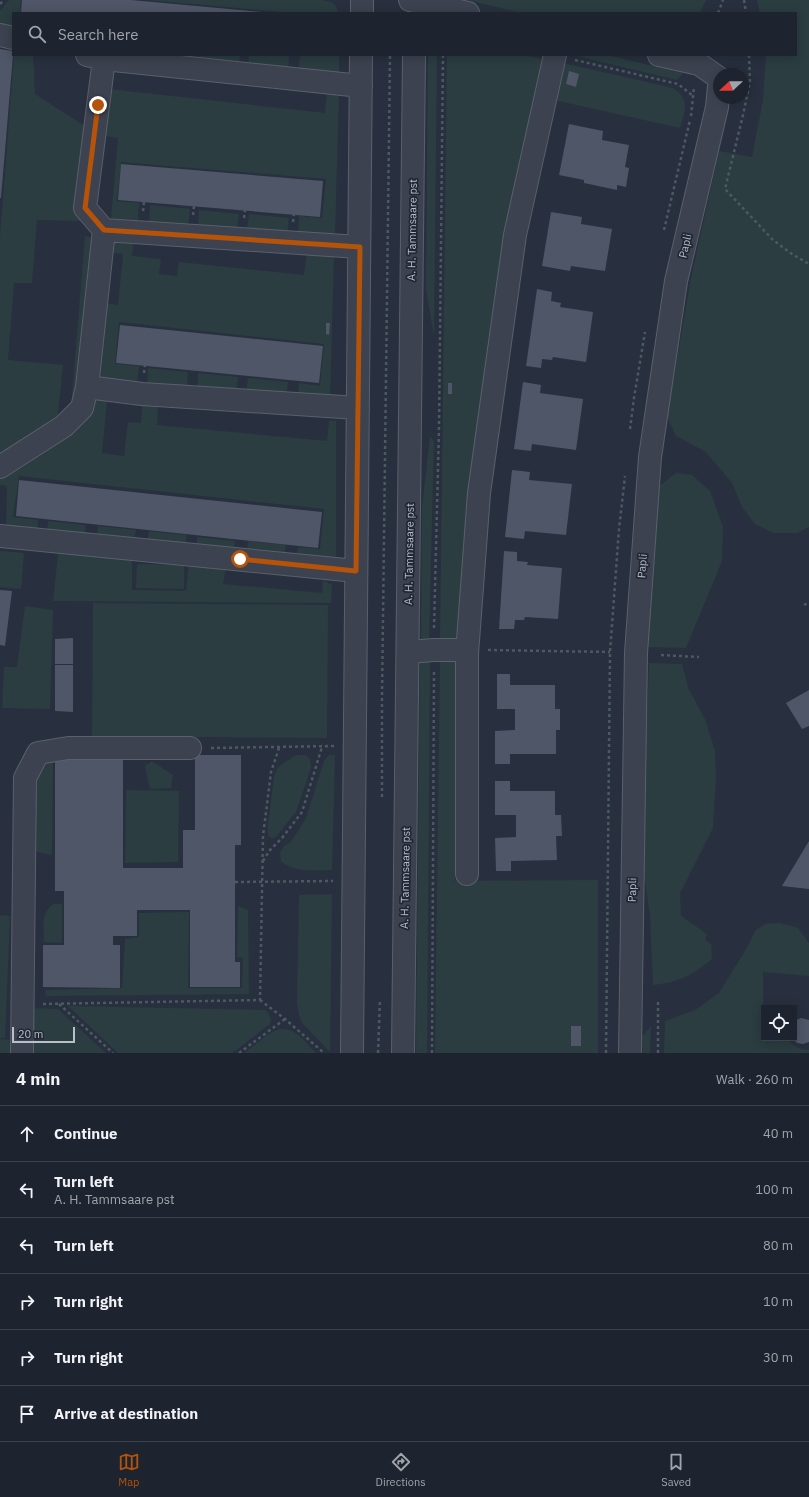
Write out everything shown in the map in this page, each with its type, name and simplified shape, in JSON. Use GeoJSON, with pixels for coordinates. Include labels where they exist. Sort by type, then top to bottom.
{"type":"FeatureCollection","features":[{"type":"Feature","properties":{"kind":"street"},"geometry":{"type":"LineString","coordinates":[[362,0],[362,12]]}},
{"type":"Feature","properties":{"kind":"street"},"geometry":{"type":"LineString","coordinates":[[414,4],[462,12]]}},
{"type":"Feature","properties":{"kind":"street"},"geometry":{"type":"LineString","coordinates":[[0,35],[12,38]]}},
{"type":"Feature","properties":{"kind":"street"},"geometry":{"type":"LineString","coordinates":[[352,1053],[361,56]]}},
{"type":"Feature","properties":{"kind":"street","name":"A. H. Tammsaare pst"},"geometry":{"type":"LineString","coordinates":[[403,1053],[414,56]]}},
{"type":"Feature","properties":{"kind":"street"},"geometry":{"type":"LineString","coordinates":[[467,874],[467,650],[479,493],[516,235],[555,56]]}},
{"type":"Feature","properties":{"kind":"street"},"geometry":{"type":"LineString","coordinates":[[663,56],[699,64],[713,74]]}},
{"type":"Feature","properties":{"kind":"street"},"geometry":{"type":"LineString","coordinates":[[360,247],[104,230],[85,208],[96,57],[361,86]]}},
{"type":"Feature","properties":{"kind":"street","name":"Papli"},"geometry":{"type":"LineString","coordinates":[[630,1053],[636,654],[650,457],[676,281],[717,104]]}},
{"type":"Feature","properties":{"kind":"street"},"geometry":{"type":"LineString","coordinates":[[0,467],[64,426],[82,408],[87,387],[104,230]]}},
{"type":"Feature","properties":{"kind":"street"},"geometry":{"type":"LineString","coordinates":[[87,387],[142,394],[358,408]]}},
{"type":"Feature","properties":{"kind":"street"},"geometry":{"type":"LineString","coordinates":[[0,536],[356,571]]}},
{"type":"Feature","properties":{"kind":"street"},"geometry":{"type":"LineString","coordinates":[[408,652],[467,650]]}},
{"type":"Feature","properties":{"kind":"street"},"geometry":{"type":"LineString","coordinates":[[22,1053],[25,778],[38,753],[68,748],[190,748]]}},
{"type":"Feature","properties":{"kind":"path"},"geometry":{"type":"LineString","coordinates":[[0,4],[4,0]]}},
{"type":"Feature","properties":{"kind":"path"},"geometry":{"type":"LineString","coordinates":[[718,12],[723,0]]}},
{"type":"Feature","properties":{"kind":"path"},"geometry":{"type":"LineString","coordinates":[[744,0],[746,12]]}},
{"type":"Feature","properties":{"kind":"path"},"geometry":{"type":"LineString","coordinates":[[382,798],[390,56]]}},
{"type":"Feature","properties":{"kind":"path"},"geometry":{"type":"LineString","coordinates":[[432,1053],[434,650],[443,56]]}},
{"type":"Feature","properties":{"kind":"path"},"geometry":{"type":"LineString","coordinates":[[559,56],[678,84],[692,95]]}},
{"type":"Feature","properties":{"kind":"path"},"geometry":{"type":"LineString","coordinates":[[749,56],[750,82],[725,189],[773,240],[809,264]]}},
{"type":"Feature","properties":{"kind":"path"},"geometry":{"type":"LineString","coordinates":[[804,605],[809,602]]}},
{"type":"Feature","properties":{"kind":"path"},"geometry":{"type":"LineString","coordinates":[[467,650],[610,652]]}},
{"type":"Feature","properties":{"kind":"path"},"geometry":{"type":"LineString","coordinates":[[661,655],[699,657]]}},
{"type":"Feature","properties":{"kind":"path"},"geometry":{"type":"LineString","coordinates":[[190,748],[355,746]]}},
{"type":"Feature","properties":{"kind":"path"},"geometry":{"type":"LineString","coordinates":[[262,862],[270,850],[282,838],[302,812],[322,747]]}},
{"type":"Feature","properties":{"kind":"path"},"geometry":{"type":"LineString","coordinates":[[260,1000],[263,836],[270,772],[279,748]]}},
{"type":"Feature","properties":{"kind":"path"},"geometry":{"type":"LineString","coordinates":[[235,882],[354,881]]}},
{"type":"Feature","properties":{"kind":"path"},"geometry":{"type":"LineString","coordinates":[[378,1053],[380,994]]}},
{"type":"Feature","properties":{"kind":"path"},"geometry":{"type":"LineString","coordinates":[[23,1005],[260,1000],[285,1019],[324,1053]]}},
{"type":"Feature","properties":{"kind":"path"},"geometry":{"type":"LineString","coordinates":[[658,1002],[658,1053]]}},
{"type":"Feature","properties":{"kind":"path"},"geometry":{"type":"LineString","coordinates":[[59,1004],[113,1053]]}},
{"type":"Feature","properties":{"kind":"path"},"geometry":{"type":"LineString","coordinates":[[239,1053],[285,1019]]}},
{"type":"Feature","properties":{"kind":"shaded area"},"geometry":{"type":"Polygon","coordinates":[[[9,0],[21,0],[20,12],[12,12],[12,28],[0,24],[0,11],[9,0]]]}},
{"type":"Feature","properties":{"kind":"shaded area"},"geometry":{"type":"Polygon","coordinates":[[[147,0],[322,0],[331,2],[335,5],[338,12],[283,12],[147,0]]]}},
{"type":"Feature","properties":{"kind":"shaded area"},"geometry":{"type":"Polygon","coordinates":[[[467,0],[706,0],[700,12],[517,12],[467,0]]]}},
{"type":"Feature","properties":{"kind":"shaded area"},"geometry":{"type":"Polygon","coordinates":[[[757,0],[809,0],[809,527],[797,533],[774,533],[755,524],[742,507],[732,483],[706,452],[676,436],[667,417],[691,278],[719,151],[752,157],[763,100],[766,56],[797,56],[797,12],[760,12],[757,0]]]}},
{"type":"Feature","properties":{"kind":"shaded area"},"geometry":{"type":"Polygon","coordinates":[[[14,56],[33,56],[35,94],[86,127],[83,221],[37,220],[32,283],[14,283],[8,360],[63,365],[57,422],[0,459],[0,237],[14,56]]]}},
{"type":"Feature","properties":{"kind":"shaded area"},"geometry":{"type":"Polygon","coordinates":[[[200,56],[240,56],[239,67],[199,63],[200,56]]]}},
{"type":"Feature","properties":{"kind":"shaded area"},"geometry":{"type":"Polygon","coordinates":[[[249,56],[289,56],[288,72],[248,68],[249,56]]]}},
{"type":"Feature","properties":{"kind":"shaded area"},"geometry":{"type":"Polygon","coordinates":[[[300,56],[339,56],[339,74],[298,74],[300,56]]]}},
{"type":"Feature","properties":{"kind":"shaded area"},"geometry":{"type":"Polygon","coordinates":[[[428,56],[437,56],[434,336],[426,290],[428,56]]]}},
{"type":"Feature","properties":{"kind":"shaded area"},"geometry":{"type":"Polygon","coordinates":[[[447,56],[528,56],[544,59],[510,209],[489,333],[472,487],[460,642],[440,643],[447,56]]]}},
{"type":"Feature","properties":{"kind":"shaded area"},"geometry":{"type":"Polygon","coordinates":[[[576,56],[610,56],[683,73],[677,80],[576,56]]]}},
{"type":"Feature","properties":{"kind":"shaded area"},"geometry":{"type":"Polygon","coordinates":[[[563,63],[673,88],[682,97],[685,106],[680,128],[554,100],[563,63]]]}},
{"type":"Feature","properties":{"kind":"shaded area"},"geometry":{"type":"Polygon","coordinates":[[[108,89],[325,113],[327,92],[339,93],[335,235],[298,238],[299,216],[322,218],[326,179],[121,162],[117,201],[139,203],[138,220],[111,218],[118,138],[99,135],[108,89]]]}},
{"type":"Feature","properties":{"kind":"shaded area"},"geometry":{"type":"Polygon","coordinates":[[[150,205],[190,209],[188,227],[149,222],[150,205]]]}},
{"type":"Feature","properties":{"kind":"shaded area"},"geometry":{"type":"Polygon","coordinates":[[[199,210],[239,214],[237,231],[198,227],[199,210]]]}},
{"type":"Feature","properties":{"kind":"shaded area"},"geometry":{"type":"Polygon","coordinates":[[[249,214],[289,218],[287,235],[247,231],[249,214]]]}},
{"type":"Feature","properties":{"kind":"shaded area"},"geometry":{"type":"Polygon","coordinates":[[[85,236],[93,238],[85,372],[71,408],[85,236]]]}},
{"type":"Feature","properties":{"kind":"shaded area"},"geometry":{"type":"Polygon","coordinates":[[[134,237],[132,256],[161,259],[159,274],[177,276],[179,262],[304,275],[307,252],[334,255],[330,401],[297,400],[299,383],[320,386],[324,344],[119,322],[115,364],[139,366],[137,383],[97,377],[100,303],[118,305],[123,254],[105,251],[105,240],[134,237]]]}},
{"type":"Feature","properties":{"kind":"shaded area"},"geometry":{"type":"Polygon","coordinates":[[[148,368],[188,372],[187,389],[147,385],[148,368]]]}},
{"type":"Feature","properties":{"kind":"shaded area"},"geometry":{"type":"Polygon","coordinates":[[[198,373],[238,377],[236,394],[197,390],[198,373]]]}},
{"type":"Feature","properties":{"kind":"shaded area"},"geometry":{"type":"Polygon","coordinates":[[[248,378],[288,382],[286,399],[246,395],[248,378]]]}},
{"type":"Feature","properties":{"kind":"shaded area"},"geometry":{"type":"Polygon","coordinates":[[[88,399],[107,400],[102,453],[124,456],[128,422],[141,423],[142,404],[158,405],[157,425],[327,441],[329,421],[336,421],[336,561],[296,559],[298,547],[320,549],[324,509],[19,476],[13,517],[38,520],[37,531],[6,529],[7,486],[0,485],[0,475],[88,399]]]}},
{"type":"Feature","properties":{"kind":"shaded area"},"geometry":{"type":"Polygon","coordinates":[[[430,437],[434,441],[429,641],[421,641],[422,507],[430,437]]]}},
{"type":"Feature","properties":{"kind":"shaded area"},"geometry":{"type":"Polygon","coordinates":[[[676,473],[692,475],[710,491],[723,527],[722,561],[686,648],[647,647],[654,535],[659,486],[676,473]]]}},
{"type":"Feature","properties":{"kind":"shaded area"},"geometry":{"type":"Polygon","coordinates":[[[48,521],[86,525],[84,536],[47,532],[48,521]]]}},
{"type":"Feature","properties":{"kind":"shaded area"},"geometry":{"type":"Polygon","coordinates":[[[98,526],[136,530],[134,541],[97,538],[98,526]]]}},
{"type":"Feature","properties":{"kind":"shaded area"},"geometry":{"type":"Polygon","coordinates":[[[149,531],[187,535],[185,545],[147,543],[149,531]]]}},
{"type":"Feature","properties":{"kind":"shaded area"},"geometry":{"type":"Polygon","coordinates":[[[197,537],[235,541],[234,551],[196,548],[197,537]]]}},
{"type":"Feature","properties":{"kind":"shaded area"},"geometry":{"type":"Polygon","coordinates":[[[248,541],[286,545],[284,556],[247,553],[248,541]]]}},
{"type":"Feature","properties":{"kind":"shaded area"},"geometry":{"type":"Polygon","coordinates":[[[59,545],[132,555],[132,590],[186,591],[189,561],[226,565],[223,584],[322,593],[323,580],[332,585],[331,603],[53,601],[59,545]]]}},
{"type":"Feature","properties":{"kind":"shaded area"},"geometry":{"type":"Polygon","coordinates":[[[0,551],[24,553],[21,589],[0,587],[0,551]]]}},
{"type":"Feature","properties":{"kind":"shaded area"},"geometry":{"type":"Polygon","coordinates":[[[137,564],[184,565],[184,589],[136,588],[137,564]]]}},
{"type":"Feature","properties":{"kind":"shaded area"},"geometry":{"type":"Polygon","coordinates":[[[93,603],[328,605],[327,738],[92,736],[93,603]]]}},
{"type":"Feature","properties":{"kind":"shaded area"},"geometry":{"type":"Polygon","coordinates":[[[25,606],[53,610],[50,709],[2,708],[4,667],[17,667],[25,606]]]}},
{"type":"Feature","properties":{"kind":"shaded area"},"geometry":{"type":"Polygon","coordinates":[[[430,657],[427,1053],[416,1053],[420,658],[430,657]]]}},
{"type":"Feature","properties":{"kind":"shaded area"},"geometry":{"type":"Polygon","coordinates":[[[457,657],[455,881],[598,880],[598,1053],[435,1053],[440,658],[457,657]]]}},
{"type":"Feature","properties":{"kind":"shaded area"},"geometry":{"type":"Polygon","coordinates":[[[649,663],[682,664],[688,688],[705,719],[715,751],[716,777],[713,828],[680,893],[681,916],[707,934],[705,940],[711,944],[712,959],[698,970],[678,980],[653,985],[650,916],[642,860],[649,663]]]}},
{"type":"Feature","properties":{"kind":"shaded area"},"geometry":{"type":"Polygon","coordinates":[[[296,755],[306,755],[310,759],[311,768],[296,812],[275,838],[271,838],[268,836],[268,825],[274,776],[278,767],[296,755]]]}},
{"type":"Feature","properties":{"kind":"shaded area"},"geometry":{"type":"Polygon","coordinates":[[[329,755],[335,755],[332,870],[305,870],[286,865],[281,861],[280,853],[284,846],[291,842],[306,818],[324,761],[329,755]]]}},
{"type":"Feature","properties":{"kind":"shaded area"},"geometry":{"type":"Polygon","coordinates":[[[53,760],[52,855],[38,852],[32,844],[34,776],[40,765],[53,760]]]}},
{"type":"Feature","properties":{"kind":"shaded area"},"geometry":{"type":"Polygon","coordinates":[[[152,761],[173,775],[171,788],[150,789],[145,766],[152,761]]]}},
{"type":"Feature","properties":{"kind":"shaded area"},"geometry":{"type":"Polygon","coordinates":[[[126,790],[179,791],[178,862],[125,863],[126,790]]]}},
{"type":"Feature","properties":{"kind":"shaded area"},"geometry":{"type":"Polygon","coordinates":[[[332,894],[330,1052],[302,1023],[297,1003],[299,895],[332,894]]]}},
{"type":"Feature","properties":{"kind":"shaded area"},"geometry":{"type":"Polygon","coordinates":[[[53,904],[62,904],[62,943],[44,942],[44,917],[46,912],[53,904]]]}},
{"type":"Feature","properties":{"kind":"shaded area"},"geometry":{"type":"Polygon","coordinates":[[[238,906],[248,910],[249,994],[46,996],[45,990],[122,988],[125,939],[139,937],[139,913],[189,912],[188,988],[242,988],[243,958],[237,957],[238,906]]]}},
{"type":"Feature","properties":{"kind":"shaded area"},"geometry":{"type":"Polygon","coordinates":[[[0,915],[10,916],[5,1038],[0,1038],[0,915]]]}},
{"type":"Feature","properties":{"kind":"shaded area"},"geometry":{"type":"Polygon","coordinates":[[[780,923],[798,928],[809,943],[809,976],[763,972],[761,1041],[790,1041],[803,1050],[809,1050],[809,1053],[664,1053],[665,1021],[695,1010],[719,993],[747,948],[755,931],[765,924],[780,923]]]}},
{"type":"Feature","properties":{"kind":"shaded area"},"geometry":{"type":"Polygon","coordinates":[[[68,1006],[265,1010],[269,1014],[271,1020],[270,1024],[232,1053],[118,1053],[68,1006]]]}},
{"type":"Feature","properties":{"kind":"shaded area"},"geometry":{"type":"Polygon","coordinates":[[[30,1008],[58,1009],[106,1053],[30,1053],[30,1008]]]}},
{"type":"Feature","properties":{"kind":"shaded area"},"geometry":{"type":"Polygon","coordinates":[[[651,1026],[650,1053],[643,1053],[642,1037],[651,1026]]]}},
{"type":"Feature","properties":{"kind":"shaded area"},"geometry":{"type":"Polygon","coordinates":[[[280,1029],[286,1029],[296,1033],[316,1053],[244,1053],[270,1033],[280,1029]]]}},
{"type":"Feature","properties":{"kind":"shaded area"},"geometry":{"type":"Polygon","coordinates":[[[0,1039],[14,1040],[14,1053],[0,1053],[0,1039]]]}},
{"type":"Feature","properties":{"kind":"building"},"geometry":{"type":"Polygon","coordinates":[[[22,0],[131,0],[262,12],[21,12],[22,0]]]}},
{"type":"Feature","properties":{"kind":"building"},"geometry":{"type":"Polygon","coordinates":[[[0,49],[12,51],[13,56],[0,198],[0,49]]]}},
{"type":"Feature","properties":{"kind":"building"},"geometry":{"type":"Polygon","coordinates":[[[569,71],[579,74],[576,87],[566,84],[569,71]]]}},
{"type":"Feature","properties":{"kind":"building"},"geometry":{"type":"Polygon","coordinates":[[[569,124],[603,131],[602,140],[629,145],[625,167],[629,168],[626,187],[617,185],[617,190],[584,183],[584,180],[559,175],[569,124]]]}},
{"type":"Feature","properties":{"kind":"building"},"geometry":{"type":"Polygon","coordinates":[[[121,164],[323,181],[320,217],[118,200],[121,164]]]}},
{"type":"Feature","properties":{"kind":"building"},"geometry":{"type":"Polygon","coordinates":[[[551,212],[582,217],[581,224],[612,229],[605,271],[571,266],[570,271],[542,266],[551,212]]]}},
{"type":"Feature","properties":{"kind":"building"},"geometry":{"type":"Polygon","coordinates":[[[537,289],[552,292],[551,301],[561,303],[560,307],[593,312],[586,362],[553,357],[552,360],[542,359],[541,368],[526,366],[537,289]]]}},
{"type":"Feature","properties":{"kind":"building"},"geometry":{"type":"Polygon","coordinates":[[[326,323],[330,323],[329,335],[326,334],[326,323]]]}},
{"type":"Feature","properties":{"kind":"building"},"geometry":{"type":"Polygon","coordinates":[[[120,325],[323,346],[319,383],[116,363],[120,325]]]}},
{"type":"Feature","properties":{"kind":"building"},"geometry":{"type":"Polygon","coordinates":[[[523,382],[541,385],[540,393],[583,399],[576,450],[532,444],[531,451],[514,449],[523,382]]]}},
{"type":"Feature","properties":{"kind":"building"},"geometry":{"type":"Polygon","coordinates":[[[448,383],[452,383],[452,394],[448,394],[448,383]]]}},
{"type":"Feature","properties":{"kind":"building"},"geometry":{"type":"Polygon","coordinates":[[[512,470],[530,472],[529,480],[572,484],[566,535],[525,531],[524,539],[505,537],[512,470]]]}},
{"type":"Feature","properties":{"kind":"building"},"geometry":{"type":"Polygon","coordinates":[[[19,480],[322,512],[318,548],[16,516],[19,480]]]}},
{"type":"Feature","properties":{"kind":"building"},"geometry":{"type":"Polygon","coordinates":[[[504,551],[517,552],[517,561],[528,562],[527,565],[562,568],[558,619],[525,617],[524,620],[515,620],[514,629],[499,629],[504,551]]]}},
{"type":"Feature","properties":{"kind":"building"},"geometry":{"type":"Polygon","coordinates":[[[0,590],[12,591],[5,646],[0,645],[0,590]]]}},
{"type":"Feature","properties":{"kind":"building"},"geometry":{"type":"Polygon","coordinates":[[[73,638],[73,664],[55,664],[55,639],[73,638]]]}},
{"type":"Feature","properties":{"kind":"building"},"geometry":{"type":"Polygon","coordinates":[[[55,665],[73,665],[73,712],[55,711],[55,665]]]}},
{"type":"Feature","properties":{"kind":"building"},"geometry":{"type":"Polygon","coordinates":[[[497,674],[510,674],[510,685],[555,685],[555,709],[560,709],[560,730],[556,730],[556,754],[510,754],[510,764],[495,764],[495,731],[515,730],[515,709],[497,709],[497,674]]]}},
{"type":"Feature","properties":{"kind":"building"},"geometry":{"type":"Polygon","coordinates":[[[809,690],[809,726],[802,729],[786,703],[809,690]]]}},
{"type":"Feature","properties":{"kind":"building"},"geometry":{"type":"Polygon","coordinates":[[[55,755],[123,755],[123,868],[183,868],[183,830],[195,830],[195,755],[241,755],[241,845],[235,845],[235,962],[240,962],[240,987],[190,987],[190,910],[137,910],[137,936],[113,936],[113,945],[120,945],[120,988],[43,987],[43,945],[64,945],[64,891],[55,891],[55,755]]]}},
{"type":"Feature","properties":{"kind":"building"},"geometry":{"type":"Polygon","coordinates":[[[495,781],[510,781],[510,791],[555,791],[555,815],[561,815],[562,836],[556,836],[557,860],[511,861],[511,871],[496,871],[495,838],[516,837],[516,815],[495,815],[495,781]]]}},
{"type":"Feature","properties":{"kind":"building"},"geometry":{"type":"Polygon","coordinates":[[[809,841],[809,889],[782,886],[809,841]]]}},
{"type":"Feature","properties":{"kind":"building"},"geometry":{"type":"Polygon","coordinates":[[[801,1018],[809,1020],[809,1042],[803,1044],[795,1041],[797,1041],[797,1020],[801,1018]]]}},
{"type":"Feature","properties":{"kind":"building"},"geometry":{"type":"Polygon","coordinates":[[[571,1026],[581,1026],[581,1046],[571,1046],[571,1026]]]}},
{"type":"Feature","properties":{"kind":"route"},"geometry":{"type":"LineString","coordinates":[[98,105],[85,208],[104,230],[360,247],[356,571],[240,559]]}}]}
